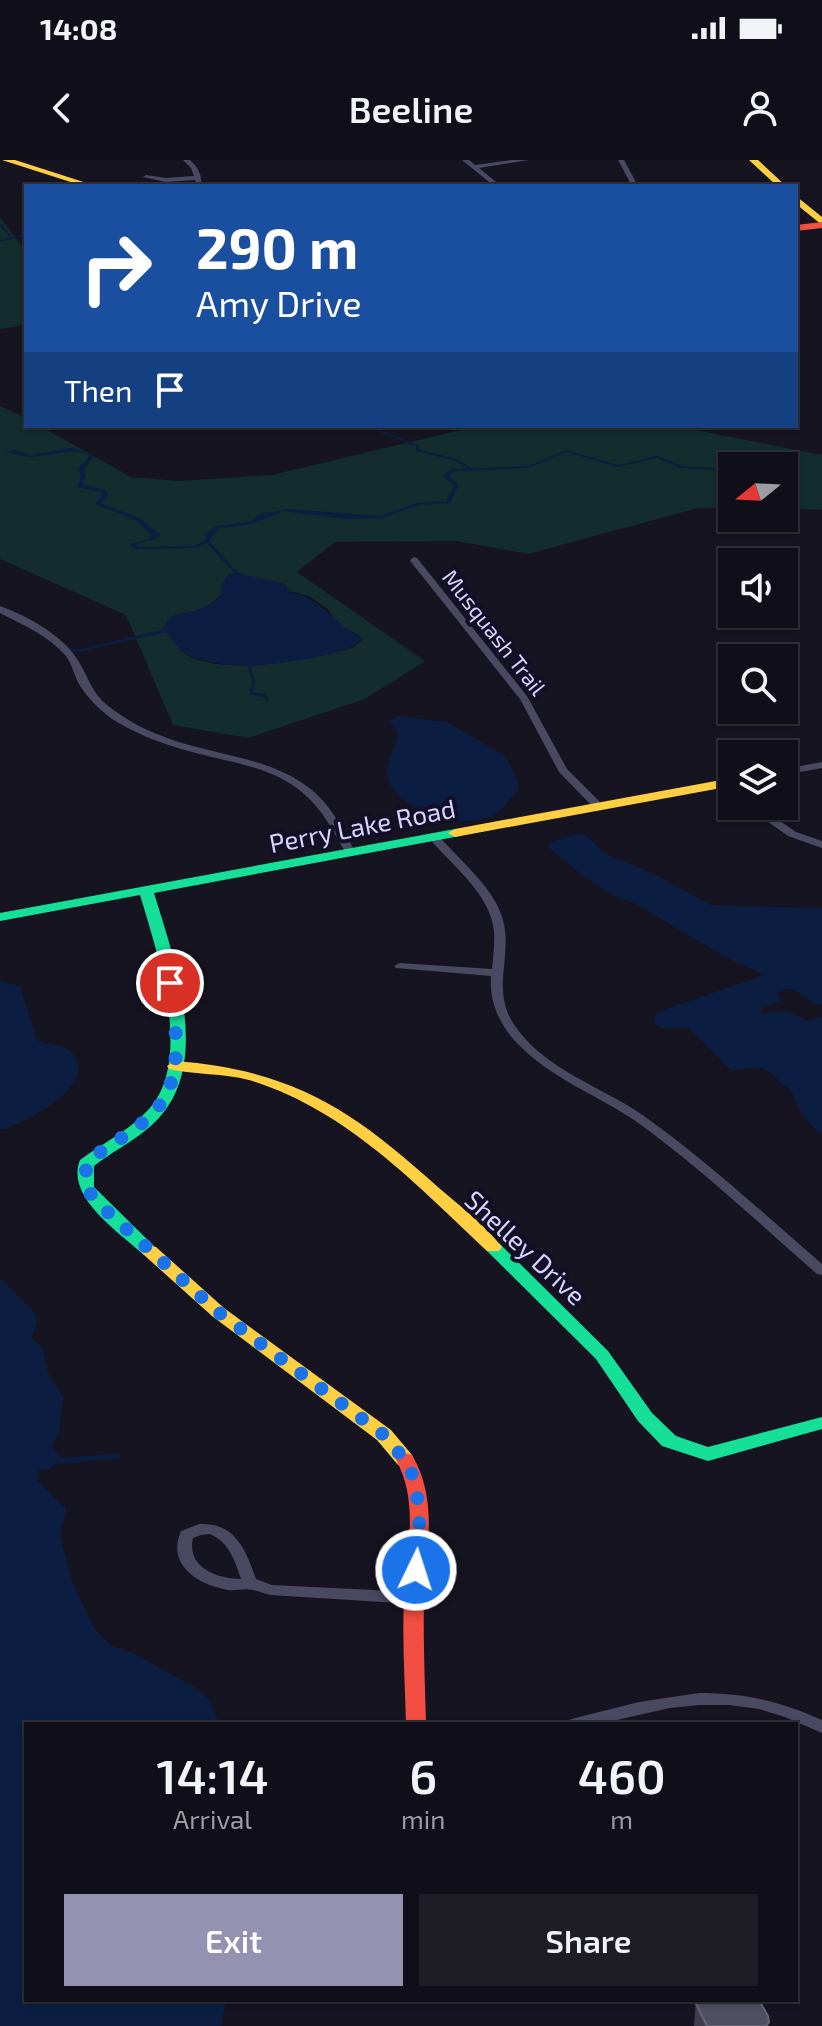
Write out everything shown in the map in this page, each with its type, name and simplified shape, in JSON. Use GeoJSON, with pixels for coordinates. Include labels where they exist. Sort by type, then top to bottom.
{"type":"FeatureCollection","features":[{"type":"Feature","properties":{"kind":"main road"},"geometry":{"type":"LineString","coordinates":[[6,160],[85,184]]}},
{"type":"Feature","properties":{"kind":"main road"},"geometry":{"type":"LineString","coordinates":[[753,160],[780,184]]}},
{"type":"Feature","properties":{"kind":"main road"},"geometry":{"type":"LineString","coordinates":[[798,201],[820,222]]}},
{"type":"Feature","properties":{"kind":"main road"},"geometry":{"type":"LineString","coordinates":[[798,228],[820,222]]}},
{"type":"Feature","properties":{"kind":"main road","name":"Perry Lake Road"},"geometry":{"type":"LineString","coordinates":[[0,917],[598,806],[718,787]]}},
{"type":"Feature","properties":{"kind":"main road"},"geometry":{"type":"LineString","coordinates":[[146,891],[170,983],[175,1023],[175,1066],[170,1088],[162,1103],[146,1120],[86,1164],[86,1188],[100,1205],[218,1312],[384,1435],[409,1465],[420,1515],[414,1598],[416,1722]]}},
{"type":"Feature","properties":{"kind":"main road","name":"Shelley Drive"},"geometry":{"type":"LineString","coordinates":[[175,1066],[226,1071],[286,1089],[331,1113],[388,1155],[484,1237],[566,1316],[605,1359],[665,1441],[708,1454],[822,1423]]}},
{"type":"Feature","properties":{"kind":"street"},"geometry":{"type":"LineString","coordinates":[[186,160],[199,182]]}},
{"type":"Feature","properties":{"kind":"street"},"geometry":{"type":"LineString","coordinates":[[465,160],[495,184]]}},
{"type":"Feature","properties":{"kind":"street"},"geometry":{"type":"LineString","coordinates":[[474,167],[526,160]]}},
{"type":"Feature","properties":{"kind":"street"},"geometry":{"type":"LineString","coordinates":[[621,160],[634,184]]}},
{"type":"Feature","properties":{"kind":"street"},"geometry":{"type":"LineString","coordinates":[[146,177],[199,182]]}},
{"type":"Feature","properties":{"kind":"street","name":"Musquash Trail"},"geometry":{"type":"LineString","coordinates":[[414,560],[524,698],[563,770],[598,806]]}},
{"type":"Feature","properties":{"kind":"street"},"geometry":{"type":"LineString","coordinates":[[0,609],[52,640],[74,660],[92,698],[127,723],[157,736],[294,778],[329,809],[350,851]]}},
{"type":"Feature","properties":{"kind":"street"},"geometry":{"type":"LineString","coordinates":[[798,769],[822,765]]}},
{"type":"Feature","properties":{"kind":"street"},"geometry":{"type":"LineString","coordinates":[[772,820],[792,834],[822,845]]}},
{"type":"Feature","properties":{"kind":"street"},"geometry":{"type":"LineString","coordinates":[[433,836],[481,892],[498,919],[497,1000],[503,1015],[524,1043],[655,1129],[822,1271]]}},
{"type":"Feature","properties":{"kind":"street"},"geometry":{"type":"LineString","coordinates":[[400,966],[495,973]]}},
{"type":"Feature","properties":{"kind":"street"},"geometry":{"type":"LineString","coordinates":[[250,1583],[239,1554],[223,1534],[205,1526],[186,1535],[183,1554],[186,1563],[198,1572],[229,1585],[239,1587],[250,1583],[290,1592],[414,1598]]}},
{"type":"Feature","properties":{"kind":"street"},"geometry":{"type":"LineString","coordinates":[[583,1722],[642,1707],[703,1697],[741,1699],[775,1707],[822,1727]]}},
{"type":"Feature","properties":{"kind":"green space"},"geometry":{"type":"Polygon","coordinates":[[[0,217],[24,249],[24,325],[0,329],[0,217]]]}},
{"type":"Feature","properties":{"kind":"green space"},"geometry":{"type":"Polygon","coordinates":[[[0,406],[24,417],[24,428],[44,428],[131,477],[178,481],[272,475],[469,428],[686,428],[822,455],[822,510],[798,509],[798,452],[718,452],[718,508],[698,508],[528,554],[457,541],[335,542],[297,572],[425,661],[365,699],[248,738],[173,725],[126,615],[0,559],[0,406]],[[228,575],[216,600],[200,609],[175,615],[173,639],[190,657],[208,663],[280,662],[353,648],[362,640],[337,623],[328,609],[309,596],[228,575]]]}},
{"type":"Feature","properties":{"kind":"water"},"geometry":{"type":"Polygon","coordinates":[[[71,448],[95,455],[84,469],[86,476],[82,484],[107,491],[108,496],[100,503],[139,518],[161,535],[153,540],[135,544],[138,547],[194,546],[204,541],[208,532],[217,526],[253,521],[257,515],[288,509],[381,516],[417,503],[446,501],[454,485],[443,476],[451,469],[529,466],[566,450],[618,465],[658,456],[683,466],[718,470],[679,468],[657,458],[617,467],[567,452],[528,468],[454,471],[448,476],[459,484],[450,503],[419,505],[382,518],[346,519],[283,511],[252,524],[220,528],[207,543],[197,548],[136,549],[130,544],[150,539],[151,534],[135,520],[95,504],[103,495],[101,492],[77,487],[81,476],[78,468],[89,454],[67,452],[31,457],[0,453],[14,450],[30,455],[71,448]]]}},
{"type":"Feature","properties":{"kind":"water"},"geometry":{"type":"Polygon","coordinates":[[[238,573],[285,584],[290,592],[320,606],[362,640],[342,651],[326,655],[259,665],[220,664],[188,655],[163,628],[170,617],[197,610],[215,601],[221,596],[221,586],[228,574],[238,573]]]}},
{"type":"Feature","properties":{"kind":"water"},"geometry":{"type":"Polygon","coordinates":[[[400,716],[447,722],[505,756],[518,782],[518,791],[498,813],[470,821],[438,817],[408,803],[387,777],[398,734],[389,720],[400,716]]]}},
{"type":"Feature","properties":{"kind":"water"},"geometry":{"type":"Polygon","coordinates":[[[585,834],[606,854],[652,873],[711,905],[822,908],[822,1005],[796,991],[785,989],[777,994],[782,1002],[764,1006],[760,1014],[786,1011],[809,1021],[822,1017],[822,1135],[802,1115],[790,1088],[768,1071],[756,1068],[731,1070],[688,1028],[661,1028],[654,1023],[655,1015],[666,1009],[765,975],[729,959],[636,904],[611,894],[548,847],[551,842],[585,834]]]}},
{"type":"Feature","properties":{"kind":"water"},"geometry":{"type":"Polygon","coordinates":[[[0,981],[20,986],[37,1040],[67,1049],[78,1064],[76,1077],[69,1089],[57,1100],[4,1129],[0,1129],[0,981]]]}},
{"type":"Feature","properties":{"kind":"water"},"geometry":{"type":"Polygon","coordinates":[[[0,1278],[35,1313],[37,1321],[32,1338],[42,1348],[48,1373],[63,1398],[59,1431],[52,1446],[61,1458],[50,1469],[39,1470],[37,1480],[66,1509],[60,1534],[72,1581],[94,1628],[111,1646],[131,1652],[194,1687],[208,1698],[218,1721],[24,1722],[24,2002],[226,2002],[221,2026],[0,2026],[0,1278]]]}},
{"type":"Feature","properties":{"kind":"building"},"geometry":{"type":"Polygon","coordinates":[[[760,2002],[769,2022],[766,2026],[707,2026],[696,2004],[760,2002]]]}},
{"type":"Feature","properties":{"kind":"waterway"},"geometry":{"type":"LineString","coordinates":[[0,224],[10,236]]}},
{"type":"Feature","properties":{"kind":"waterway"},"geometry":{"type":"LineString","coordinates":[[0,241],[24,235]]}},
{"type":"Feature","properties":{"kind":"waterway"},"geometry":{"type":"LineString","coordinates":[[376,428],[418,446],[417,450],[456,460],[468,467]]}},
{"type":"Feature","properties":{"kind":"waterway"},"geometry":{"type":"LineString","coordinates":[[207,541],[236,573]]}},
{"type":"Feature","properties":{"kind":"waterway"},"geometry":{"type":"LineString","coordinates":[[67,648],[77,651],[165,631]]}},
{"type":"Feature","properties":{"kind":"waterway"},"geometry":{"type":"LineString","coordinates":[[249,666],[254,682],[251,693],[265,696],[268,701]]}},
{"type":"Feature","properties":{"kind":"waterway"},"geometry":{"type":"LineString","coordinates":[[58,1461],[118,1456]]}},
{"type":"Feature","properties":{"kind":"traffic: fast"},"geometry":{"type":"LineString","coordinates":[[0,917],[455,833]]}},
{"type":"Feature","properties":{"kind":"traffic: fast"},"geometry":{"type":"LineString","coordinates":[[146,891],[174,997],[178,1054],[173,1079],[156,1112],[86,1164],[86,1188],[150,1251]]}},
{"type":"Feature","properties":{"kind":"traffic: fast"},"geometry":{"type":"LineString","coordinates":[[493,1247],[602,1355],[645,1417],[669,1441],[708,1454],[822,1423]]}},
{"type":"Feature","properties":{"kind":"traffic: slow"},"geometry":{"type":"LineString","coordinates":[[6,160],[85,184]]}},
{"type":"Feature","properties":{"kind":"traffic: slow"},"geometry":{"type":"LineString","coordinates":[[753,160],[780,184]]}},
{"type":"Feature","properties":{"kind":"traffic: slow"},"geometry":{"type":"LineString","coordinates":[[798,201],[822,222]]}},
{"type":"Feature","properties":{"kind":"traffic: slow"},"geometry":{"type":"LineString","coordinates":[[455,833],[718,785]]}},
{"type":"Feature","properties":{"kind":"traffic: slow"},"geometry":{"type":"LineString","coordinates":[[175,1066],[254,1077],[289,1089],[322,1106],[383,1148],[493,1247]]}},
{"type":"Feature","properties":{"kind":"traffic: slow"},"geometry":{"type":"LineString","coordinates":[[150,1251],[218,1312],[384,1435],[405,1460]]}},
{"type":"Feature","properties":{"kind":"traffic: jam"},"geometry":{"type":"LineString","coordinates":[[798,228],[822,225]]}},
{"type":"Feature","properties":{"kind":"traffic: jam"},"geometry":{"type":"LineString","coordinates":[[405,1460],[413,1474],[420,1508],[414,1600],[416,1722]]}},
{"type":"Feature","properties":{"kind":"route"},"geometry":{"type":"LineString","coordinates":[[170,983],[177,1057],[170,1088],[162,1103],[146,1120],[101,1150],[86,1164],[86,1188],[100,1205],[218,1312],[384,1435],[409,1465],[415,1484],[420,1515],[416,1570]]}}]}
